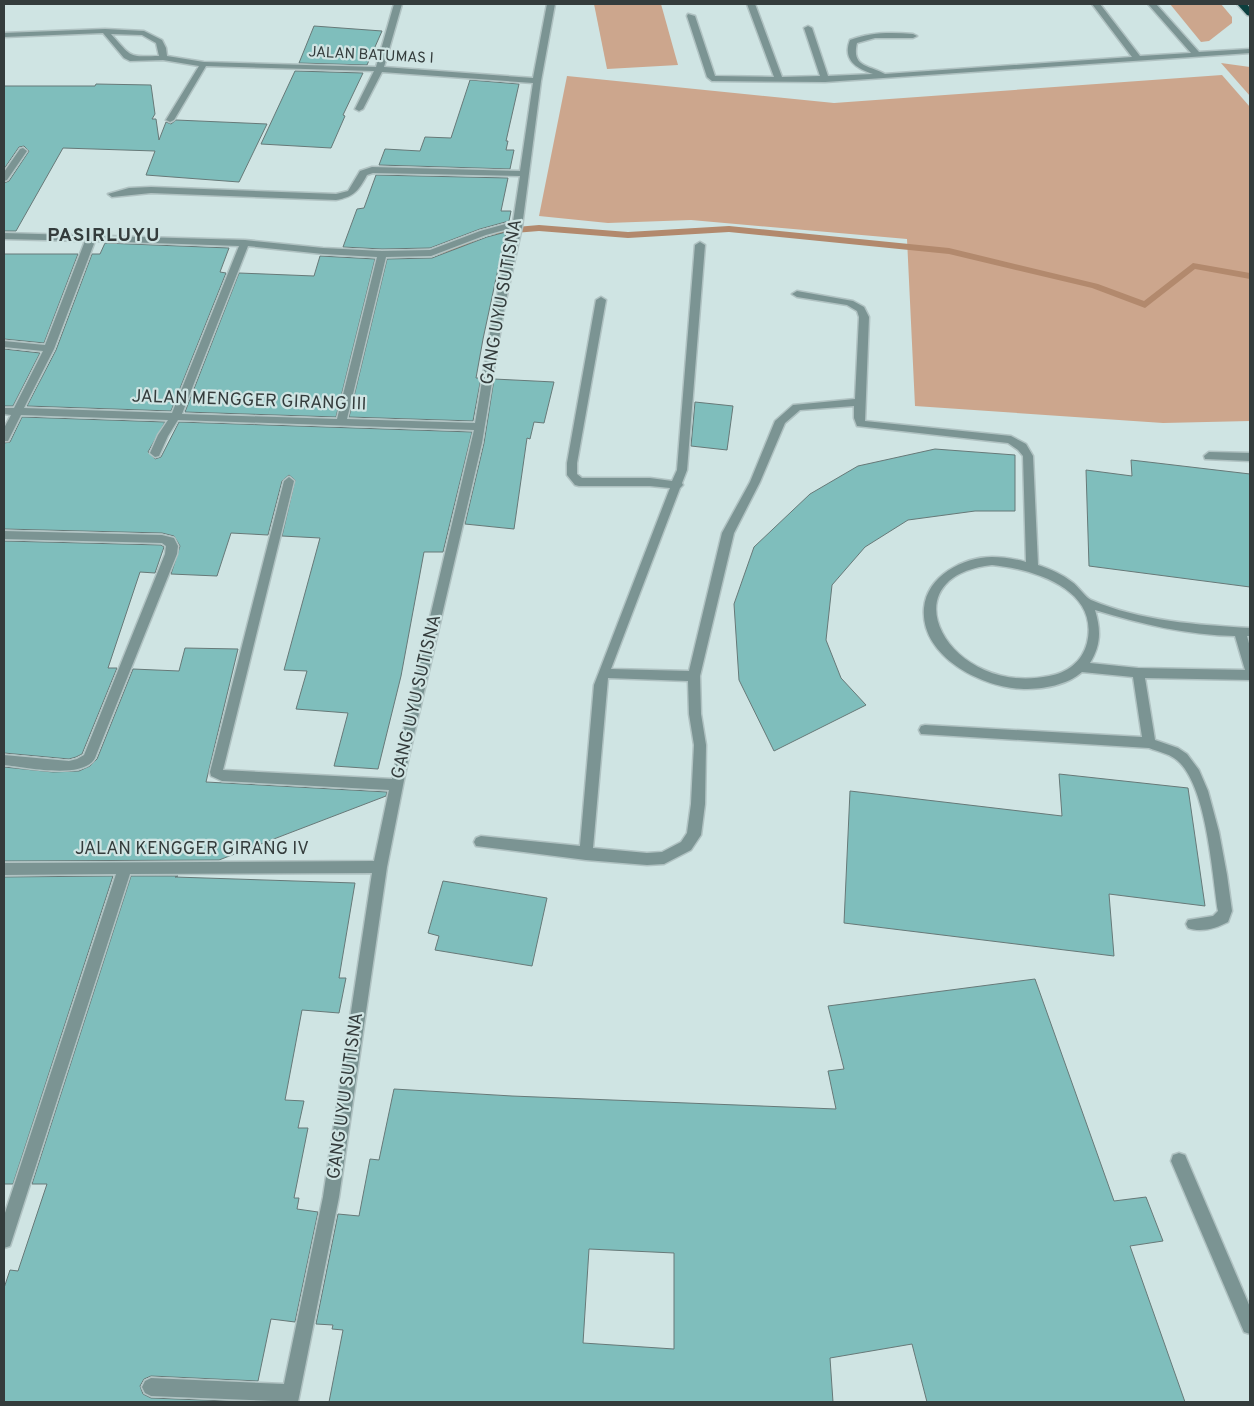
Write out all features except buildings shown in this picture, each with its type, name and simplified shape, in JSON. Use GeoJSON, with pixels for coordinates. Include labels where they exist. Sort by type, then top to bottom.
{"type":"FeatureCollection","features":[{"type":"Feature","properties":{"kind":"highway"},"geometry":{"type":"LineString","coordinates":[[1242,4],[1250,13]]}},
{"type":"Feature","properties":{"kind":"street"},"geometry":{"type":"LineString","coordinates":[[359,109],[379,69],[398,4]]}},
{"type":"Feature","properties":{"kind":"street","name":"GANG UYU SUTISNA"},"geometry":{"type":"LineString","coordinates":[[151,1387],[290,1398],[331,1197],[380,867],[396,785],[480,427],[499,309],[516,228],[537,81],[552,4]]}},
{"type":"Feature","properties":{"kind":"street"},"geometry":{"type":"LineString","coordinates":[[751,4],[779,79]]}},
{"type":"Feature","properties":{"kind":"street"},"geometry":{"type":"LineString","coordinates":[[1096,4],[1137,58]]}},
{"type":"Feature","properties":{"kind":"street"},"geometry":{"type":"LineString","coordinates":[[1152,4],[1196,54]]}},
{"type":"Feature","properties":{"kind":"street"},"geometry":{"type":"LineString","coordinates":[[691,16],[711,77],[716,79],[825,80],[889,77],[1250,50]]}},
{"type":"Feature","properties":{"kind":"street"},"geometry":{"type":"LineString","coordinates":[[808,28],[825,80]]}},
{"type":"Feature","properties":{"kind":"street"},"geometry":{"type":"LineString","coordinates":[[4,35],[106,31],[144,33],[152,36],[162,48],[163,58]]}},
{"type":"Feature","properties":{"kind":"street","name":"JALAN BATUMAS I"},"geometry":{"type":"LineString","coordinates":[[106,31],[130,58],[163,58],[204,64],[379,69],[537,81]]}},
{"type":"Feature","properties":{"kind":"street"},"geometry":{"type":"LineString","coordinates":[[889,77],[859,66],[852,59],[850,51],[853,42],[862,37],[875,35],[913,36]]}},
{"type":"Feature","properties":{"kind":"street"},"geometry":{"type":"LineString","coordinates":[[170,120],[204,64]]}},
{"type":"Feature","properties":{"kind":"street"},"geometry":{"type":"LineString","coordinates":[[4,178],[23,151]]}},
{"type":"Feature","properties":{"kind":"street"},"geometry":{"type":"LineString","coordinates":[[112,194],[151,190],[336,197],[348,195],[356,189],[363,174],[372,170],[524,174]]}},
{"type":"Feature","properties":{"kind":"street"},"geometry":{"type":"LineString","coordinates":[[4,236],[245,242],[323,251],[382,254],[431,253],[483,233],[516,228]]}},
{"type":"Feature","properties":{"kind":"street"},"geometry":{"type":"LineString","coordinates":[[4,438],[49,349],[91,238]]}},
{"type":"Feature","properties":{"kind":"street"},"geometry":{"type":"LineString","coordinates":[[155,453],[163,435],[176,416],[245,242]]}},
{"type":"Feature","properties":{"kind":"street"},"geometry":{"type":"LineString","coordinates":[[586,854],[600,685],[603,673],[682,470],[700,245]]}},
{"type":"Feature","properties":{"kind":"street"},"geometry":{"type":"LineString","coordinates":[[341,422],[382,254]]}},
{"type":"Feature","properties":{"kind":"street"},"geometry":{"type":"LineString","coordinates":[[797,294],[850,303],[861,309],[864,317],[860,402],[861,424],[1011,440],[1022,446],[1028,456],[1032,567]]}},
{"type":"Feature","properties":{"kind":"street"},"geometry":{"type":"LineString","coordinates":[[601,300],[572,463],[572,474],[579,482],[678,484]]}},
{"type":"Feature","properties":{"kind":"street"},"geometry":{"type":"LineString","coordinates":[[4,344],[49,349]]}},
{"type":"Feature","properties":{"kind":"street"},"geometry":{"type":"LineString","coordinates":[[481,842],[647,859],[664,858],[686,846],[694,835],[698,804],[700,745],[695,714],[694,676],[728,533],[754,482],[780,421],[797,407],[860,402]]}},
{"type":"Feature","properties":{"kind":"street","name":"JALAN MENGGER GIRANG III"},"geometry":{"type":"LineString","coordinates":[[4,410],[480,427]]}},
{"type":"Feature","properties":{"kind":"street"},"geometry":{"type":"LineString","coordinates":[[1209,456],[1250,457]]}},
{"type":"Feature","properties":{"kind":"street"},"geometry":{"type":"LineString","coordinates":[[289,481],[216,772],[222,776],[396,785]]}},
{"type":"Feature","properties":{"kind":"street"},"geometry":{"type":"LineString","coordinates":[[4,535],[162,539],[170,541],[172,546],[171,554],[89,758],[80,764],[69,766],[4,760]]}},
{"type":"Feature","properties":{"kind":"street"},"geometry":{"type":"LineString","coordinates":[[992,561],[1019,563],[1032,567],[1045,571],[1068,585],[1085,603],[1095,626],[1093,648],[1080,667],[1061,679],[1036,684],[1009,684],[983,676],[959,663],[942,646],[931,627],[929,607],[935,590],[948,575],[967,565],[992,561]]}},
{"type":"Feature","properties":{"kind":"street"},"geometry":{"type":"LineString","coordinates":[[1085,603],[1138,619],[1212,631],[1245,632],[1250,668]]}},
{"type":"Feature","properties":{"kind":"street"},"geometry":{"type":"LineString","coordinates":[[1080,667],[1138,673],[1250,675]]}},
{"type":"Feature","properties":{"kind":"street"},"geometry":{"type":"LineString","coordinates":[[603,673],[694,676]]}},
{"type":"Feature","properties":{"kind":"street"},"geometry":{"type":"LineString","coordinates":[[1138,673],[1149,743]]}},
{"type":"Feature","properties":{"kind":"street"},"geometry":{"type":"LineString","coordinates":[[925,730],[1149,743],[1176,752],[1187,761],[1197,777],[1206,800],[1225,911],[1223,918],[1215,922],[1193,924]]}},
{"type":"Feature","properties":{"kind":"street","name":"JALAN KENGGER GIRANG IV"},"geometry":{"type":"LineString","coordinates":[[4,869],[380,867]]}},
{"type":"Feature","properties":{"kind":"street"},"geometry":{"type":"LineString","coordinates":[[4,1240],[125,868]]}},
{"type":"Feature","properties":{"kind":"street"},"geometry":{"type":"LineString","coordinates":[[1179,1161],[1250,1326]]}},
{"type":"Feature","properties":{"kind":"shaded area"},"geometry":{"type":"Polygon","coordinates":[[[594,4],[661,4],[678,65],[607,69],[594,4]]]}},
{"type":"Feature","properties":{"kind":"shaded area"},"geometry":{"type":"Polygon","coordinates":[[[1170,4],[1221,4],[1232,17],[1232,23],[1209,41],[1201,42],[1170,4]]]}},
{"type":"Feature","properties":{"kind":"shaded area"},"geometry":{"type":"Polygon","coordinates":[[[1221,63],[1250,67],[1250,96],[1221,63]]]}},
{"type":"Feature","properties":{"kind":"shaded area"},"geometry":{"type":"Polygon","coordinates":[[[1222,75],[1250,107],[1250,421],[1163,423],[915,406],[907,239],[691,220],[608,223],[539,216],[567,76],[834,103],[1222,75]]]}},
{"type":"Feature","properties":{"kind":"waterway"},"geometry":{"type":"LineString","coordinates":[[434,253],[457,246],[486,232],[539,228],[628,235],[729,229],[949,251],[1095,286],[1145,305],[1193,266],[1250,276]]}},
{"type":"Feature","properties":{"kind":"district","name":"PASIRLUYU"},"geometry":{"type":"Point","coordinates":[104,236]}}]}
